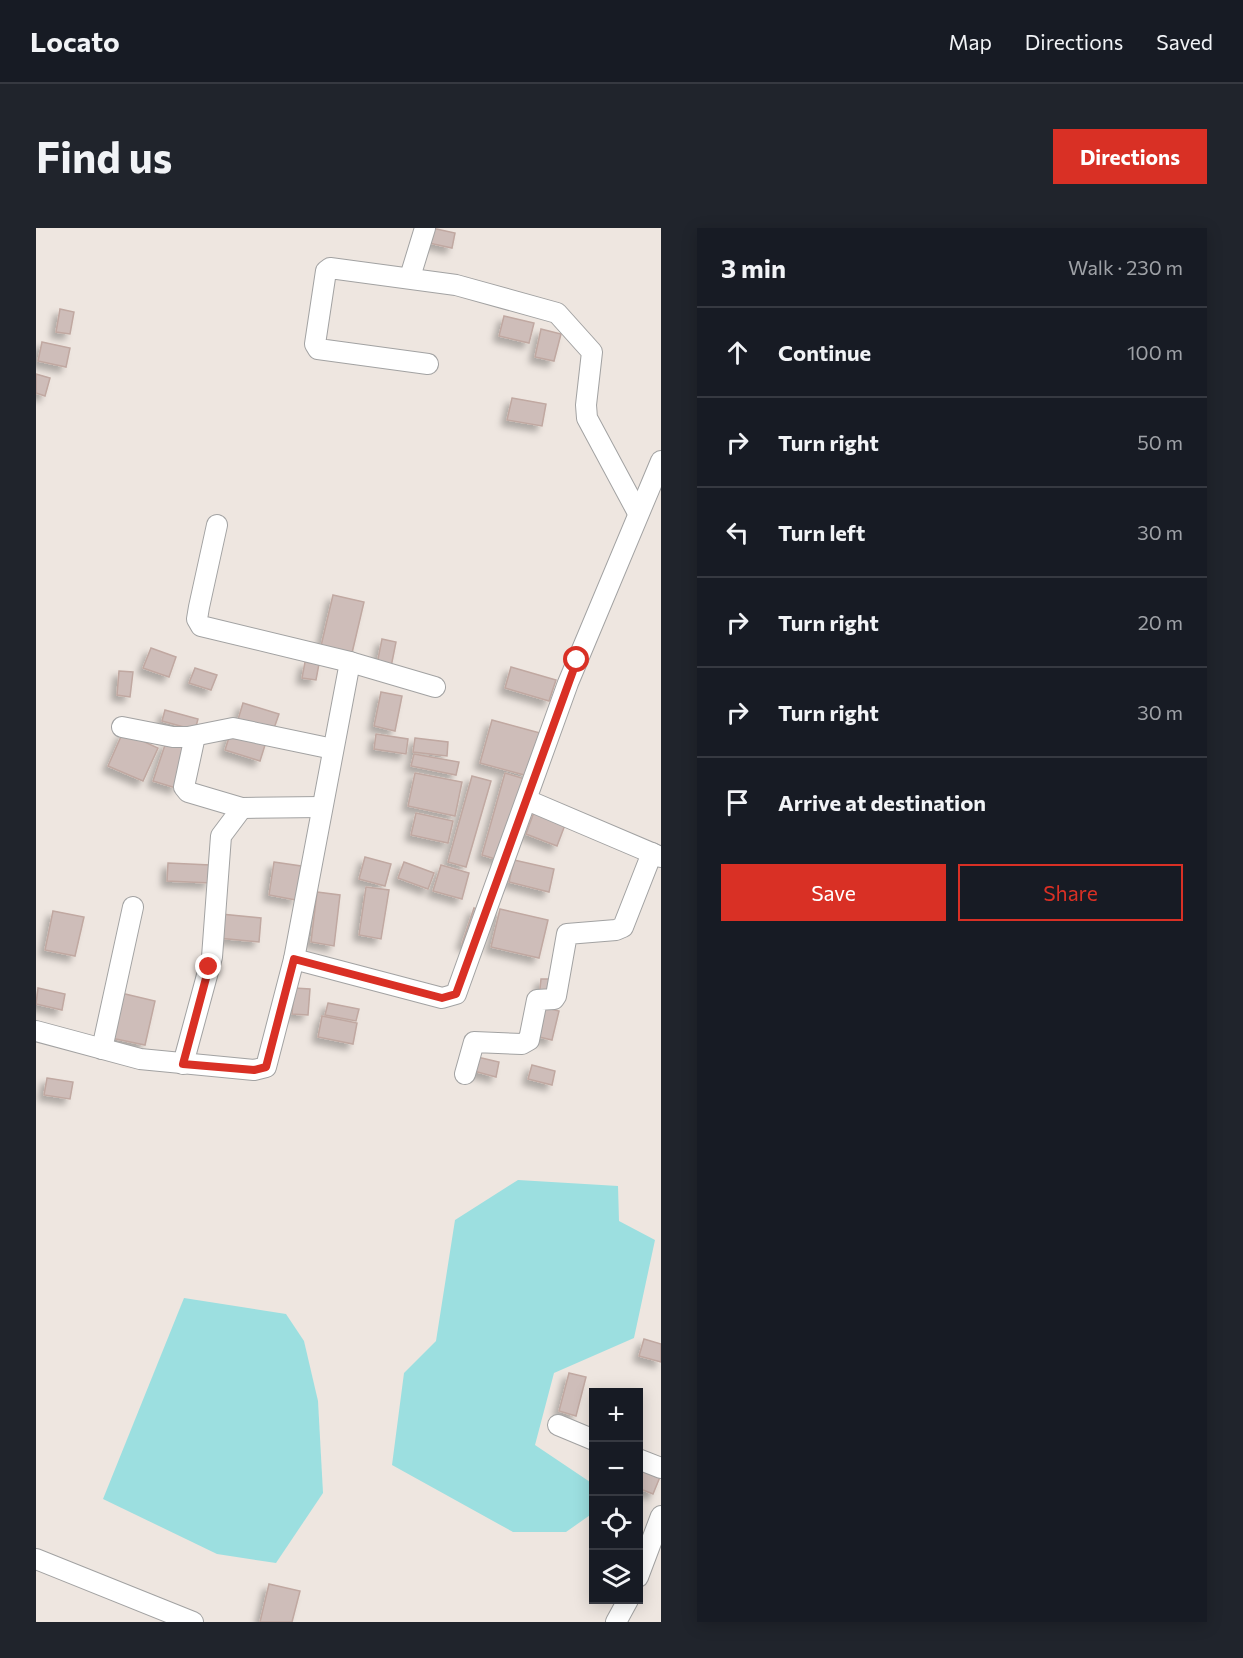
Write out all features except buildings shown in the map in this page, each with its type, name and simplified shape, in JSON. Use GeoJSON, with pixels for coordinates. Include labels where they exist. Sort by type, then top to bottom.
{"type":"FeatureCollection","features":[{"type":"Feature","properties":{"kind":"street"},"geometry":{"type":"LineString","coordinates":[[410,277],[425,228]]}},
{"type":"Feature","properties":{"kind":"street"},"geometry":{"type":"LineString","coordinates":[[428,364],[318,349],[315,344],[325,277],[330,268],[410,277],[469,287],[550,309],[562,317],[591,348],[587,418],[639,513]]}},
{"type":"Feature","properties":{"kind":"street"},"geometry":{"type":"LineString","coordinates":[[294,959],[442,998],[454,996],[458,991],[574,668],[660,465]]}},
{"type":"Feature","properties":{"kind":"street"},"geometry":{"type":"LineString","coordinates":[[217,525],[197,619],[201,626],[350,662],[435,687]]}},
{"type":"Feature","properties":{"kind":"street"},"geometry":{"type":"LineString","coordinates":[[36,1031],[140,1059],[254,1070],[266,1067],[294,959],[350,662]]}},
{"type":"Feature","properties":{"kind":"street"},"geometry":{"type":"LineString","coordinates":[[122,727],[173,737],[233,728],[333,749]]}},
{"type":"Feature","properties":{"kind":"street"},"geometry":{"type":"LineString","coordinates":[[195,735],[186,790],[242,808],[322,807]]}},
{"type":"Feature","properties":{"kind":"street"},"geometry":{"type":"LineString","coordinates":[[465,1074],[474,1042],[522,1044],[529,1040],[537,1000],[556,998],[567,934],[623,927],[656,855],[527,800]]}},
{"type":"Feature","properties":{"kind":"street"},"geometry":{"type":"LineString","coordinates":[[183,1064],[212,957],[221,837],[225,828],[242,808]]}},
{"type":"Feature","properties":{"kind":"street"},"geometry":{"type":"LineString","coordinates":[[102,1049],[133,907]]}},
{"type":"Feature","properties":{"kind":"street"},"geometry":{"type":"LineString","coordinates":[[558,1425],[589,1438]]}},
{"type":"Feature","properties":{"kind":"street"},"geometry":{"type":"LineString","coordinates":[[643,1461],[661,1468]]}},
{"type":"Feature","properties":{"kind":"street"},"geometry":{"type":"LineString","coordinates":[[643,1566],[661,1516]]}},
{"type":"Feature","properties":{"kind":"street"},"geometry":{"type":"LineString","coordinates":[[36,1559],[193,1622]]}},
{"type":"Feature","properties":{"kind":"street"},"geometry":{"type":"LineString","coordinates":[[616,1622],[625,1604]]}},
{"type":"Feature","properties":{"kind":"water"},"geometry":{"type":"Polygon","coordinates":[[[518,1180],[618,1186],[619,1221],[655,1240],[634,1338],[554,1373],[535,1445],[589,1481],[589,1516],[566,1532],[513,1532],[392,1465],[404,1373],[436,1341],[455,1220],[518,1180]]]}},
{"type":"Feature","properties":{"kind":"water"},"geometry":{"type":"Polygon","coordinates":[[[184,1298],[286,1314],[304,1341],[318,1401],[323,1493],[276,1563],[217,1554],[103,1499],[184,1298]]]}},
{"type":"Feature","properties":{"kind":"route"},"geometry":{"type":"LineString","coordinates":[[209,967],[183,1064],[254,1070],[266,1067],[294,959],[358,978],[442,998],[454,996],[458,991],[577,660]]}}]}
